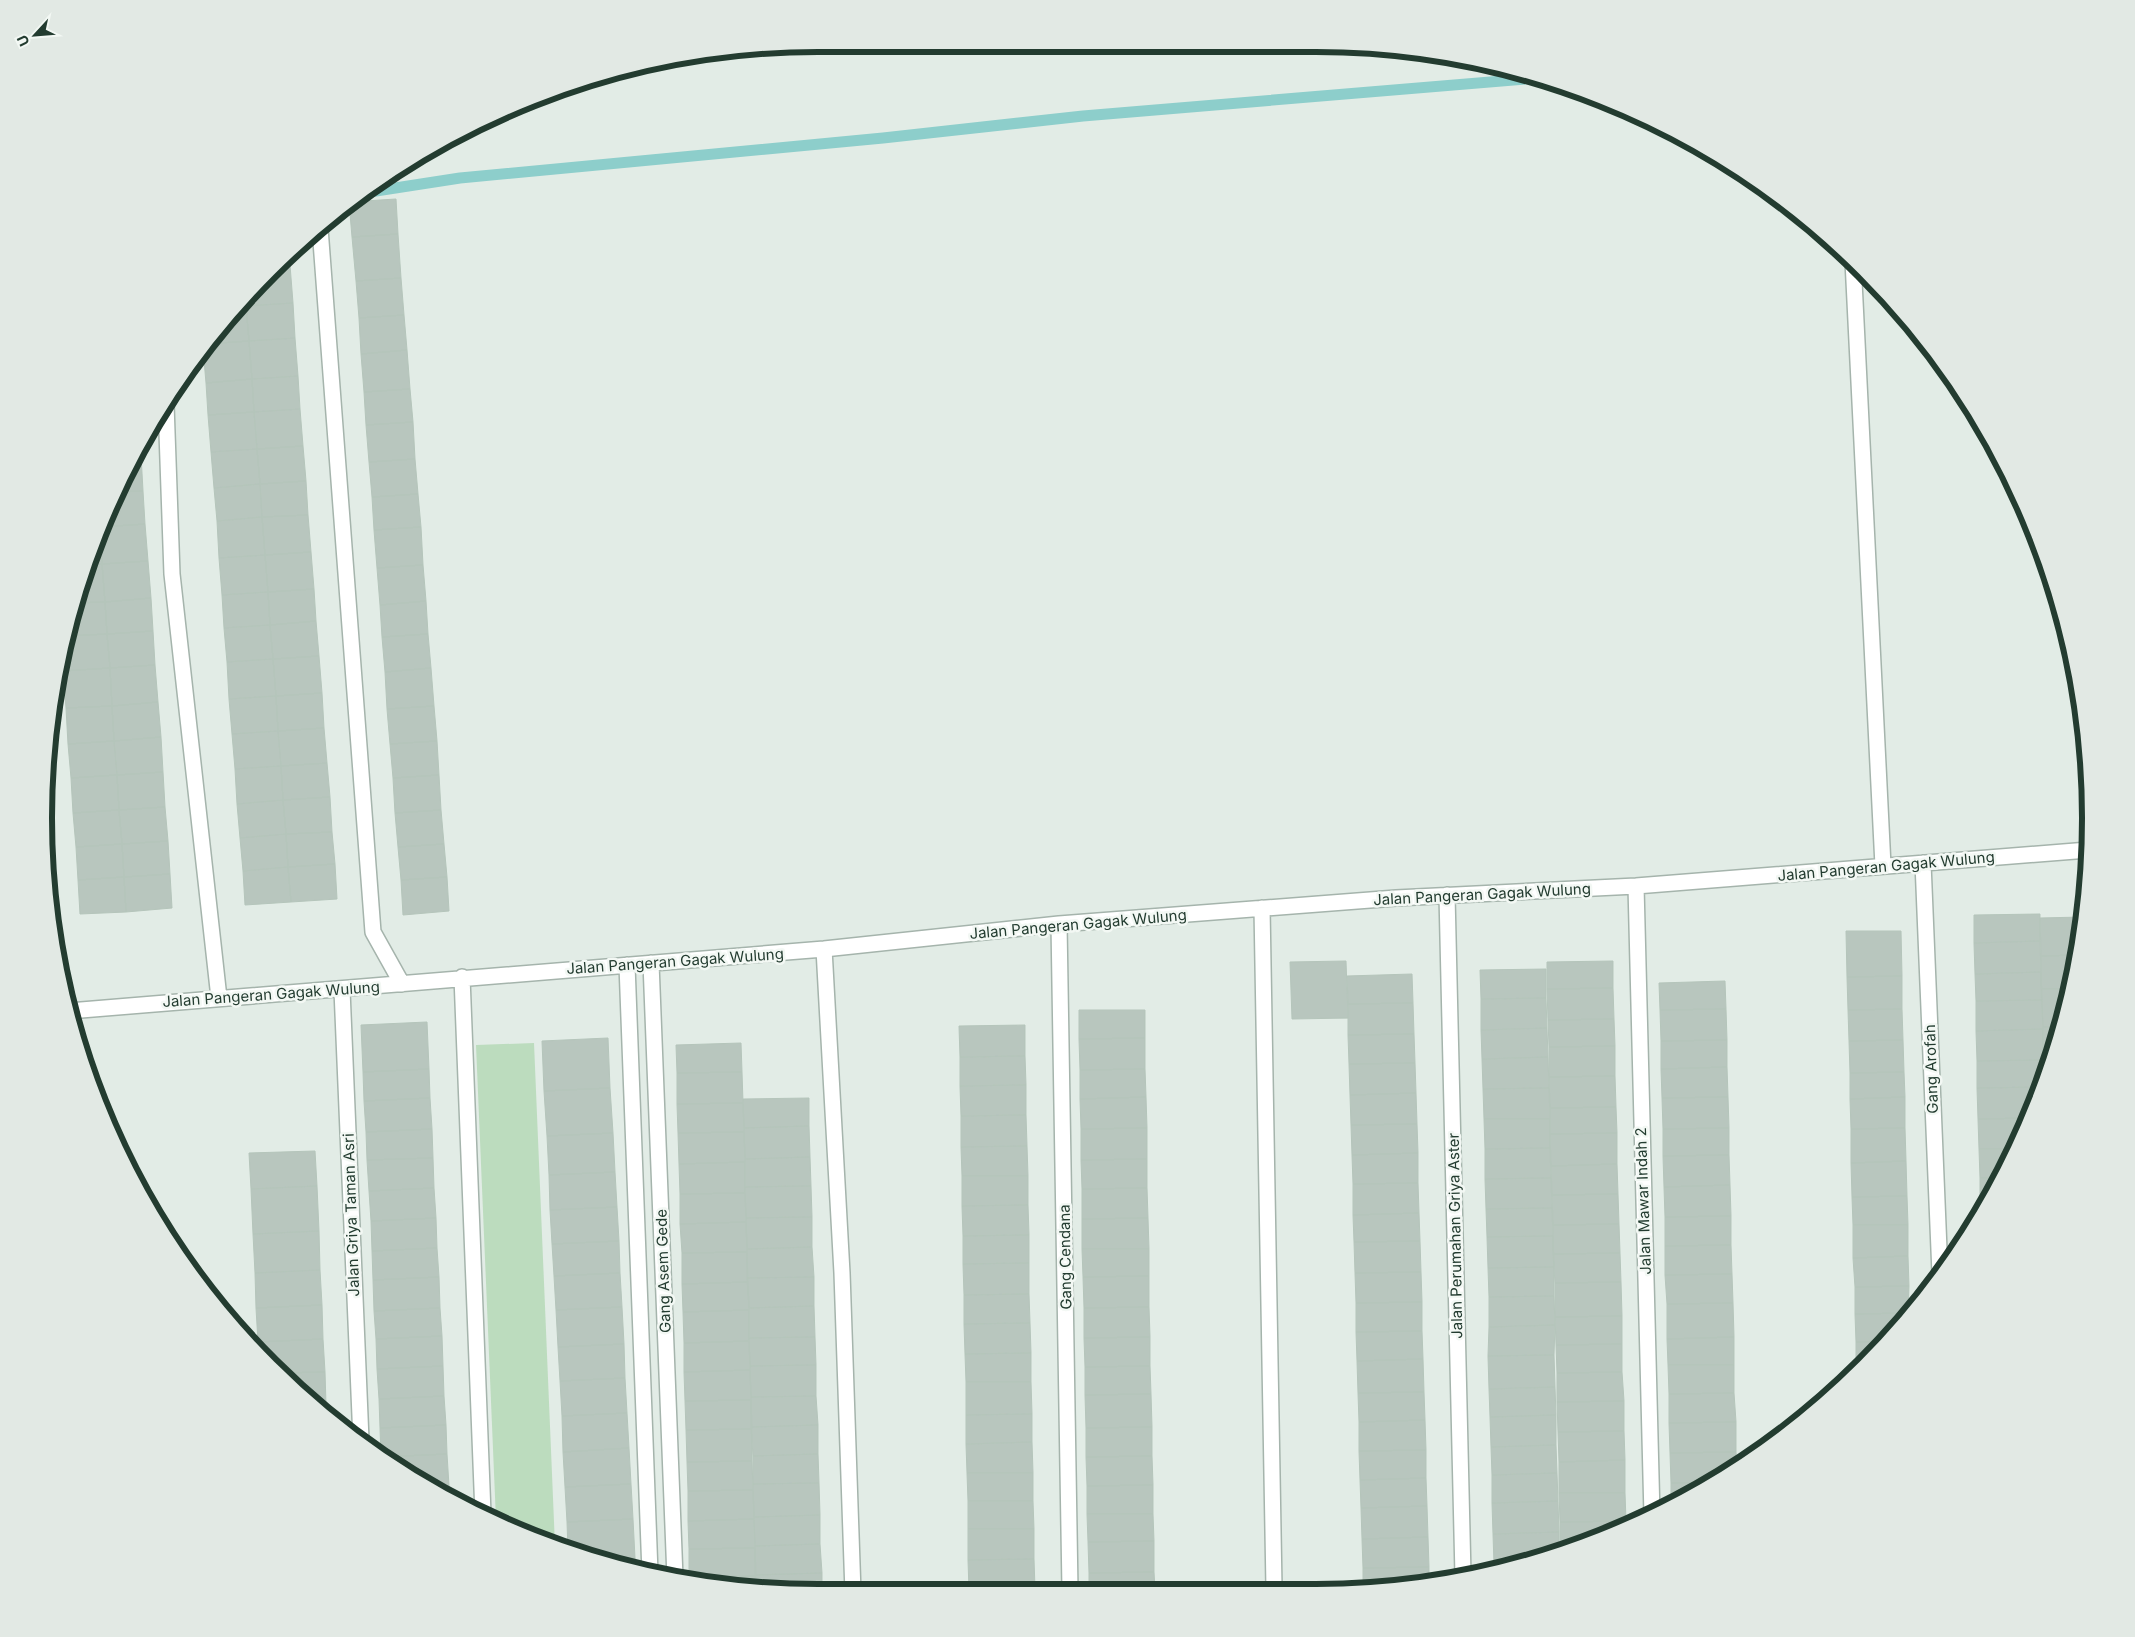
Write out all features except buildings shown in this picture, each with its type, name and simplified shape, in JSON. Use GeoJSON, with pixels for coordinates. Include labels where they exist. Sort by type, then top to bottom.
{"type":"FeatureCollection","features":[{"type":"Feature","properties":{"kind":"street"},"geometry":{"type":"LineString","coordinates":[[321,237],[374,932],[402,984]]}},
{"type":"Feature","properties":{"kind":"street"},"geometry":{"type":"LineString","coordinates":[[1854,273],[1883,866]]}},
{"type":"Feature","properties":{"kind":"street"},"geometry":{"type":"LineString","coordinates":[[166,417],[172,574],[219,998]]}},
{"type":"Feature","properties":{"kind":"street","name":"Jalan Pangeran Gagak Wulung"},"geometry":{"type":"LineString","coordinates":[[77,1010],[342,990],[462,977],[824,950],[1059,924],[1448,895],[1636,886],[2081,851]]}},
{"type":"Feature","properties":{"kind":"street","name":"Gang Arofah"},"geometry":{"type":"LineString","coordinates":[[1923,863],[1940,1263]]}},
{"type":"Feature","properties":{"kind":"street","name":"Jalan Mawar Indah 2"},"geometry":{"type":"LineString","coordinates":[[1636,886],[1652,1507]]}},
{"type":"Feature","properties":{"kind":"street","name":"Jalan Perumahan Griya Aster"},"geometry":{"type":"LineString","coordinates":[[1448,895],[1462,1571]]}},
{"type":"Feature","properties":{"kind":"street"},"geometry":{"type":"LineString","coordinates":[[1262,908],[1274,1584]]}},
{"type":"Feature","properties":{"kind":"street","name":"Gang Cendana"},"geometry":{"type":"LineString","coordinates":[[1059,924],[1070,1584]]}},
{"type":"Feature","properties":{"kind":"street"},"geometry":{"type":"LineString","coordinates":[[824,950],[842,1273],[853,1584]]}},
{"type":"Feature","properties":{"kind":"street","name":"Gang Asem Gede"},"geometry":{"type":"LineString","coordinates":[[651,963],[675,1571]]}},
{"type":"Feature","properties":{"kind":"street","name":"Gang Asem Gede"},"geometry":{"type":"LineString","coordinates":[[628,965],[650,1565]]}},
{"type":"Feature","properties":{"kind":"street"},"geometry":{"type":"LineString","coordinates":[[462,977],[483,1507]]}},
{"type":"Feature","properties":{"kind":"street","name":"Jalan Griya Taman Asri"},"geometry":{"type":"LineString","coordinates":[[342,990],[361,1432]]}},
{"type":"Feature","properties":{"kind":"green space"},"geometry":{"type":"Polygon","coordinates":[[[534,1043],[555,1537],[496,1513],[476,1045],[534,1043]]]}},
{"type":"Feature","properties":{"kind":"waterway"},"geometry":{"type":"LineString","coordinates":[[381,190],[460,178],[883,138],[1083,116],[1517,80]]}}]}
